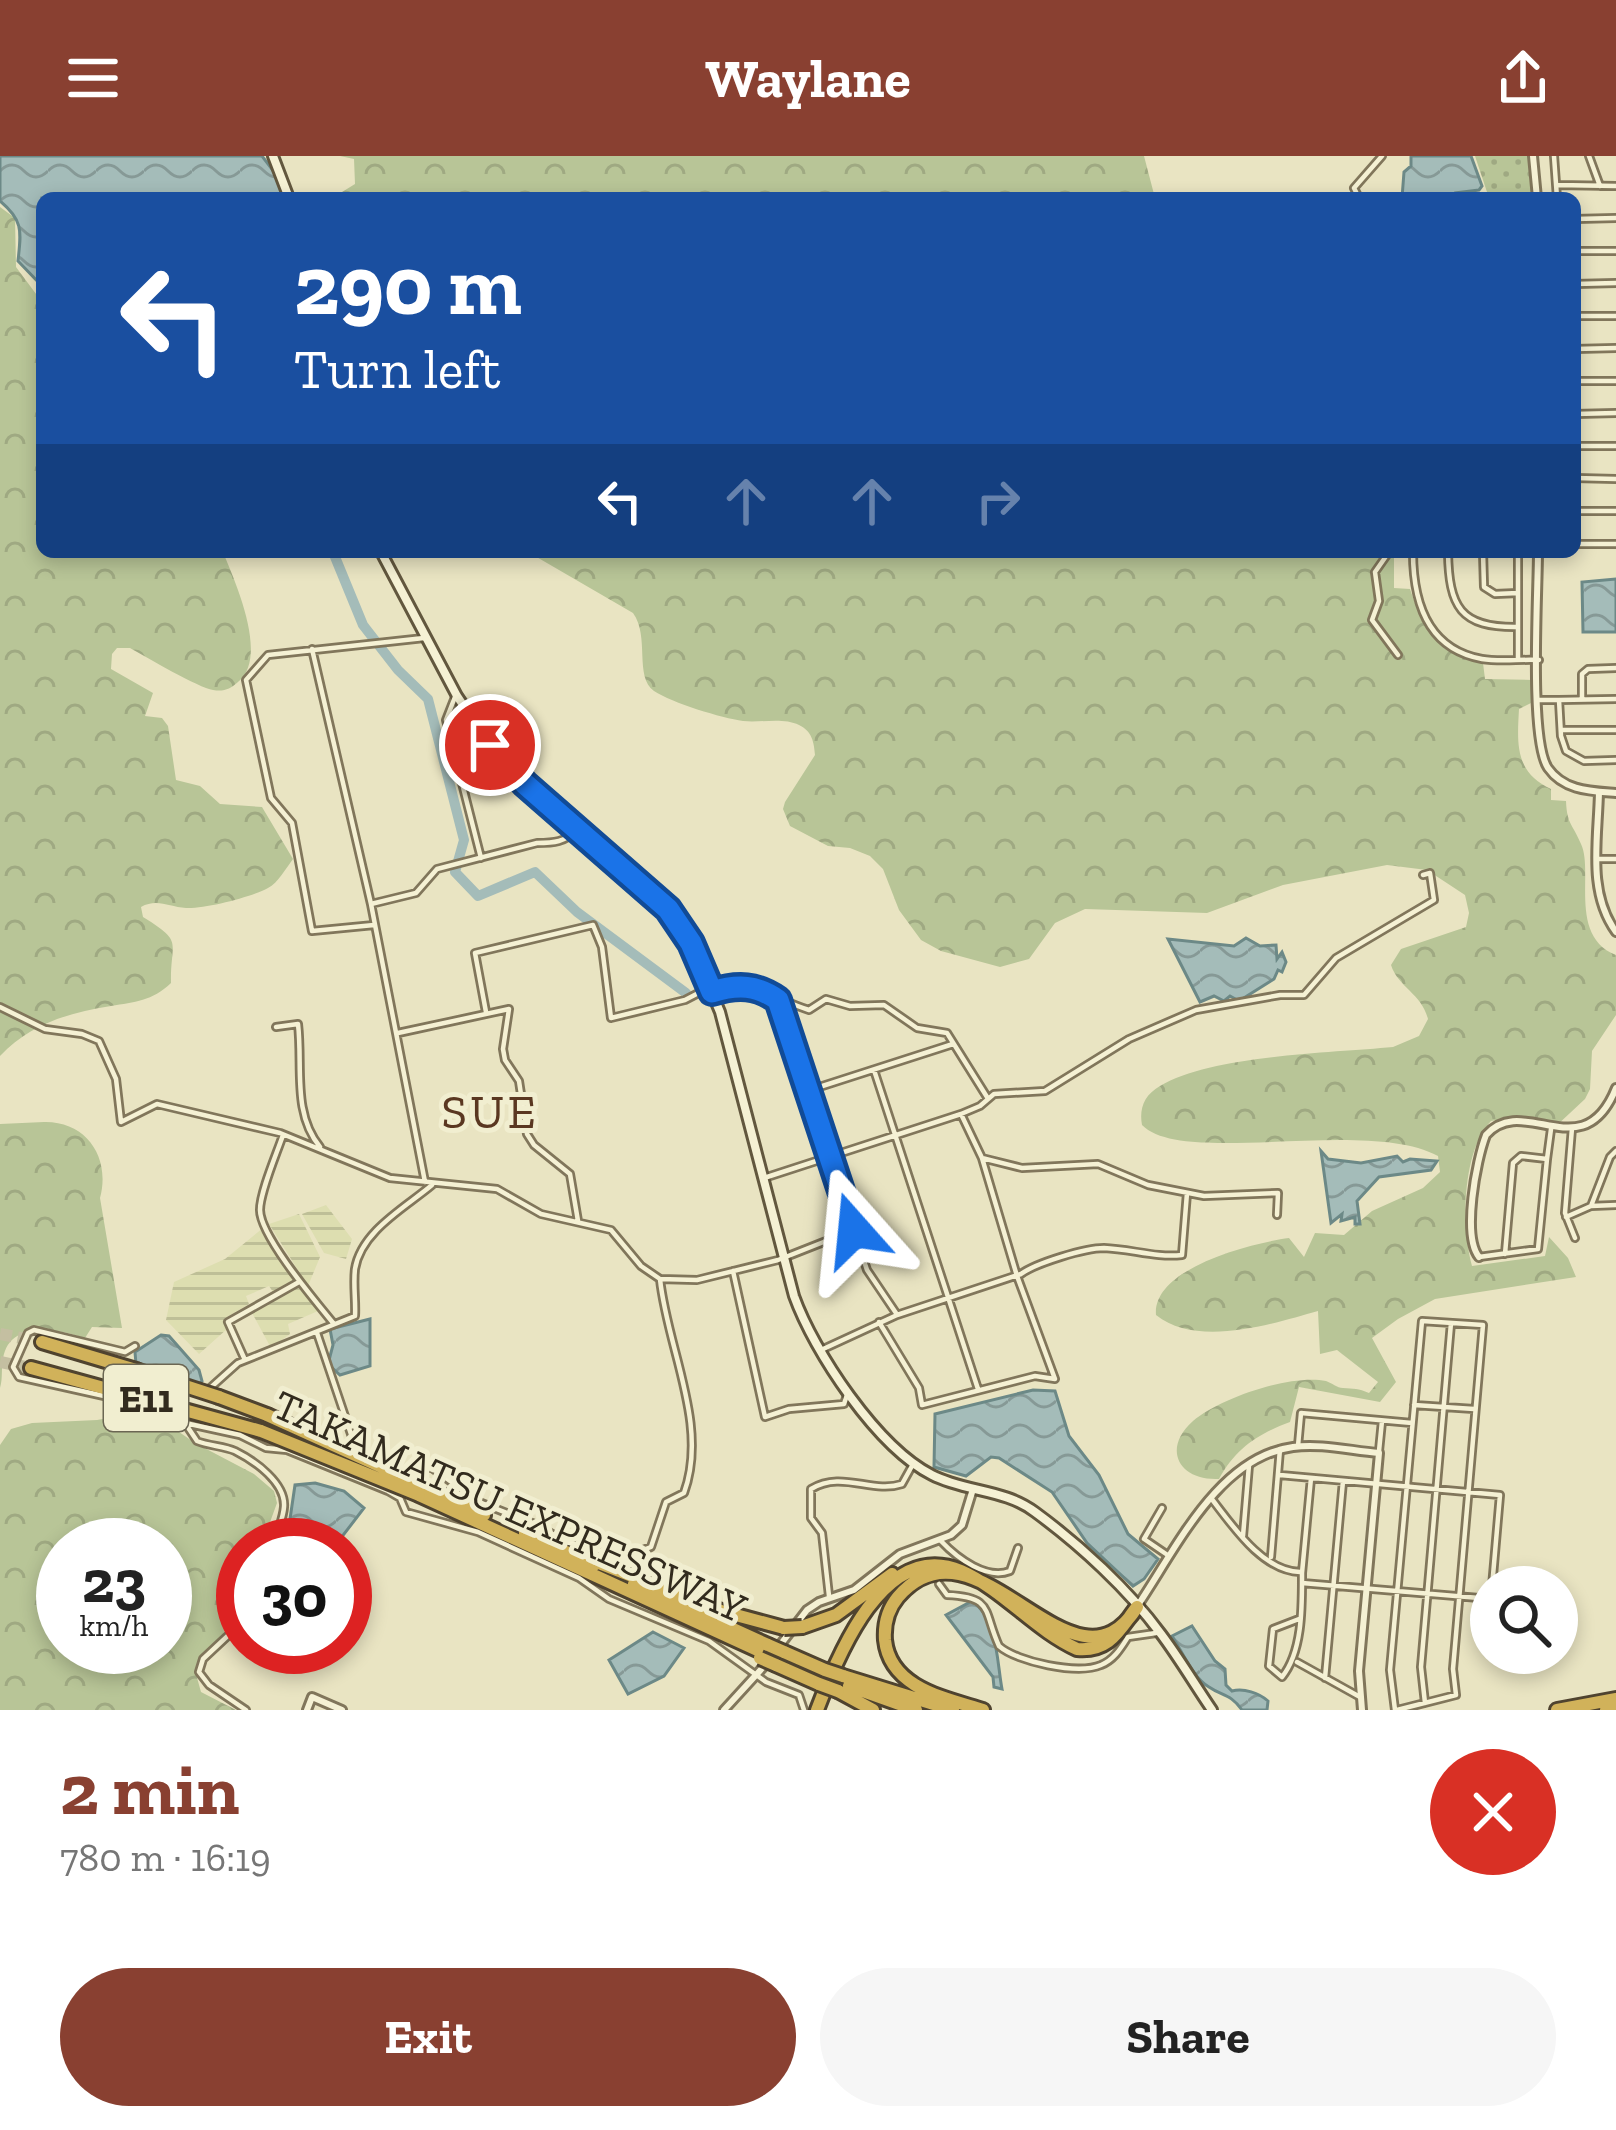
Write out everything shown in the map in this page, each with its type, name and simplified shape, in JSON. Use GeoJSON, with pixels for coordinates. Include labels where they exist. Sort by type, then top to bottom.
{"type":"FeatureCollection","features":[{"type":"Feature","properties":{"kind":"highway","name":"TAKAMATSU EXPRESSWAY"},"geometry":{"type":"LineString","coordinates":[[41,1342],[267,1415],[423,1491],[633,1584]]}},
{"type":"Feature","properties":{"kind":"highway","name":"TAKAMATSU EXPRESSWAY"},"geometry":{"type":"LineString","coordinates":[[31,1368],[261,1431],[423,1491],[633,1584]]}},
{"type":"Feature","properties":{"kind":"highway"},"geometry":{"type":"LineString","coordinates":[[633,1584],[784,1628],[836,1615],[902,1569],[961,1571],[1077,1649],[1109,1643],[1137,1607]]}},
{"type":"Feature","properties":{"kind":"highway"},"geometry":{"type":"LineString","coordinates":[[820,1710],[844,1645],[872,1604],[903,1576],[934,1570]]}},
{"type":"Feature","properties":{"kind":"highway"},"geometry":{"type":"LineString","coordinates":[[934,1570],[894,1602],[886,1619],[887,1648],[909,1682],[983,1710]]}},
{"type":"Feature","properties":{"kind":"highway","name":"TAKAMATSU EXPRESSWAY"},"geometry":{"type":"LineString","coordinates":[[659,1595],[710,1630],[841,1683]]}},
{"type":"Feature","properties":{"kind":"highway","name":"TAKAMATSU EXPRESSWAY"},"geometry":{"type":"LineString","coordinates":[[659,1595],[764,1652]]}},
{"type":"Feature","properties":{"kind":"highway"},"geometry":{"type":"LineString","coordinates":[[841,1683],[873,1710]]}},
{"type":"Feature","properties":{"kind":"highway"},"geometry":{"type":"LineString","coordinates":[[841,1683],[916,1710]]}},
{"type":"Feature","properties":{"kind":"highway"},"geometry":{"type":"LineString","coordinates":[[841,1683],[952,1710]]}},
{"type":"Feature","properties":{"kind":"highway"},"geometry":{"type":"LineString","coordinates":[[1557,1710],[1616,1704]]}},
{"type":"Feature","properties":{"kind":"highway"},"geometry":{"type":"LineString","coordinates":[[1606,1710],[1616,1704]]}},
{"type":"Feature","properties":{"kind":"main road"},"geometry":{"type":"LineString","coordinates":[[273,156],[287,192]]}},
{"type":"Feature","properties":{"kind":"main road"},"geometry":{"type":"LineString","coordinates":[[384,558],[457,696],[507,764],[668,909],[691,943],[711,989],[794,1295],[818,1351],[848,1392],[930,1474],[1035,1511],[1137,1607],[1210,1709]]}},
{"type":"Feature","properties":{"kind":"street"},"geometry":{"type":"LineString","coordinates":[[1356,192],[1354,188],[1382,156]]}},
{"type":"Feature","properties":{"kind":"street"},"geometry":{"type":"LineString","coordinates":[[1533,156],[1536,192]]}},
{"type":"Feature","properties":{"kind":"street"},"geometry":{"type":"LineString","coordinates":[[1554,156],[1557,192]]}},
{"type":"Feature","properties":{"kind":"street"},"geometry":{"type":"LineString","coordinates":[[1589,156],[1600,186]]}},
{"type":"Feature","properties":{"kind":"street"},"geometry":{"type":"LineString","coordinates":[[1557,185],[1616,186]]}},
{"type":"Feature","properties":{"kind":"street"},"geometry":{"type":"LineString","coordinates":[[1581,219],[1616,218]]}},
{"type":"Feature","properties":{"kind":"street"},"geometry":{"type":"LineString","coordinates":[[1581,251],[1616,251]]}},
{"type":"Feature","properties":{"kind":"street"},"geometry":{"type":"LineString","coordinates":[[1581,284],[1616,284]]}},
{"type":"Feature","properties":{"kind":"street"},"geometry":{"type":"LineString","coordinates":[[1581,316],[1616,316]]}},
{"type":"Feature","properties":{"kind":"street"},"geometry":{"type":"LineString","coordinates":[[1581,349],[1616,349]]}},
{"type":"Feature","properties":{"kind":"street"},"geometry":{"type":"LineString","coordinates":[[1581,381],[1616,381]]}},
{"type":"Feature","properties":{"kind":"street"},"geometry":{"type":"LineString","coordinates":[[1581,413],[1616,413]]}},
{"type":"Feature","properties":{"kind":"street"},"geometry":{"type":"LineString","coordinates":[[1581,446],[1616,446]]}},
{"type":"Feature","properties":{"kind":"street"},"geometry":{"type":"LineString","coordinates":[[1581,478],[1616,479]]}},
{"type":"Feature","properties":{"kind":"street"},"geometry":{"type":"LineString","coordinates":[[1581,511],[1616,511]]}},
{"type":"Feature","properties":{"kind":"street"},"geometry":{"type":"LineString","coordinates":[[1581,544],[1616,544]]}},
{"type":"Feature","properties":{"kind":"street"},"geometry":{"type":"LineString","coordinates":[[1384,558],[1375,572],[1379,605],[1372,620],[1398,655]]}},
{"type":"Feature","properties":{"kind":"street"},"geometry":{"type":"LineString","coordinates":[[1413,558],[1416,601],[1433,631],[1466,655],[1538,660]]}},
{"type":"Feature","properties":{"kind":"street"},"geometry":{"type":"LineString","coordinates":[[1448,558],[1450,591],[1464,615],[1490,627],[1518,627]]}},
{"type":"Feature","properties":{"kind":"street"},"geometry":{"type":"LineString","coordinates":[[1483,558],[1484,587],[1495,594],[1518,593]]}},
{"type":"Feature","properties":{"kind":"street"},"geometry":{"type":"LineString","coordinates":[[1518,558],[1518,659]]}},
{"type":"Feature","properties":{"kind":"street"},"geometry":{"type":"LineString","coordinates":[[1538,558],[1540,744],[1548,769],[1568,786],[1616,793]]}},
{"type":"Feature","properties":{"kind":"street"},"geometry":{"type":"LineString","coordinates":[[374,925],[312,931],[292,823],[271,798],[246,680],[268,655],[426,638]]}},
{"type":"Feature","properties":{"kind":"street"},"geometry":{"type":"LineString","coordinates":[[312,649],[428,1183]]}},
{"type":"Feature","properties":{"kind":"street"},"geometry":{"type":"LineString","coordinates":[[1582,699],[1582,674],[1588,668],[1616,668]]}},
{"type":"Feature","properties":{"kind":"street"},"geometry":{"type":"LineString","coordinates":[[457,696],[451,700],[446,720],[481,858]]}},
{"type":"Feature","properties":{"kind":"street"},"geometry":{"type":"LineString","coordinates":[[1539,700],[1616,699]]}},
{"type":"Feature","properties":{"kind":"street"},"geometry":{"type":"LineString","coordinates":[[1559,700],[1563,744],[1574,758],[1616,760]]}},
{"type":"Feature","properties":{"kind":"street"},"geometry":{"type":"LineString","coordinates":[[1560,730],[1616,730]]}},
{"type":"Feature","properties":{"kind":"street"},"geometry":{"type":"LineString","coordinates":[[1599,792],[1600,908],[1616,932]]}},
{"type":"Feature","properties":{"kind":"street"},"geometry":{"type":"LineString","coordinates":[[371,904],[416,893],[437,868],[568,839],[577,830]]}},
{"type":"Feature","properties":{"kind":"street"},"geometry":{"type":"LineString","coordinates":[[1598,859],[1616,859]]}},
{"type":"Feature","properties":{"kind":"street"},"geometry":{"type":"LineString","coordinates":[[764,1178],[961,1114],[1002,1092],[1045,1091],[1129,1039],[1196,1010],[1280,994],[1304,995],[1336,958],[1434,900],[1430,873],[1423,874]]}},
{"type":"Feature","properties":{"kind":"street"},"geometry":{"type":"LineString","coordinates":[[486,1012],[475,953],[593,925],[602,947],[610,1018],[731,986],[760,988],[809,1010],[826,999],[850,1006],[884,1005],[917,1028],[947,1034],[987,1097]]}},
{"type":"Feature","properties":{"kind":"street"},"geometry":{"type":"LineString","coordinates":[[778,1000],[871,1279],[897,1315]]}},
{"type":"Feature","properties":{"kind":"street"},"geometry":{"type":"LineString","coordinates":[[0,1007],[45,1029],[99,1040],[116,1079],[121,1121],[157,1104],[283,1135],[390,1178],[497,1189],[536,1212],[610,1229],[641,1266],[660,1279],[697,1280],[784,1257],[854,1230]]}},
{"type":"Feature","properties":{"kind":"street"},"geometry":{"type":"LineString","coordinates":[[396,1033],[509,1009],[503,1049],[519,1081],[527,1134],[571,1174],[578,1221]]}},
{"type":"Feature","properties":{"kind":"street"},"geometry":{"type":"LineString","coordinates":[[276,1027],[298,1024],[307,1131],[324,1151]]}},
{"type":"Feature","properties":{"kind":"street"},"geometry":{"type":"LineString","coordinates":[[809,1090],[953,1043]]}},
{"type":"Feature","properties":{"kind":"street"},"geometry":{"type":"LineString","coordinates":[[874,1070],[978,1390]]}},
{"type":"Feature","properties":{"kind":"street"},"geometry":{"type":"LineString","coordinates":[[1551,1129],[1538,1249],[1479,1257],[1473,1248],[1471,1224],[1486,1135],[1511,1118],[1551,1129],[1573,1128],[1603,1111],[1616,1088]]}},
{"type":"Feature","properties":{"kind":"street"},"geometry":{"type":"LineString","coordinates":[[879,1322],[919,1388],[922,1406],[1035,1376],[1055,1379],[1017,1276],[982,1157],[961,1114]]}},
{"type":"Feature","properties":{"kind":"street"},"geometry":{"type":"LineString","coordinates":[[1573,1128],[1566,1217],[1575,1238]]}},
{"type":"Feature","properties":{"kind":"street"},"geometry":{"type":"LineString","coordinates":[[283,1135],[260,1210],[299,1282],[334,1324]]}},
{"type":"Feature","properties":{"kind":"street"},"geometry":{"type":"LineString","coordinates":[[1591,1206],[1616,1151]]}},
{"type":"Feature","properties":{"kind":"street"},"geometry":{"type":"LineString","coordinates":[[1504,1254],[1513,1162],[1521,1156],[1547,1159]]}},
{"type":"Feature","properties":{"kind":"street"},"geometry":{"type":"LineString","coordinates":[[982,1157],[1022,1168],[1098,1164],[1148,1185],[1187,1193],[1279,1193],[1277,1215]]}},
{"type":"Feature","properties":{"kind":"street"},"geometry":{"type":"LineString","coordinates":[[200,1397],[245,1360],[271,1353],[357,1313],[355,1270],[365,1247],[428,1183]]}},
{"type":"Feature","properties":{"kind":"street"},"geometry":{"type":"LineString","coordinates":[[818,1351],[879,1322],[1017,1276],[1034,1265],[1102,1248],[1183,1255],[1187,1193]]}},
{"type":"Feature","properties":{"kind":"street"},"geometry":{"type":"LineString","coordinates":[[1566,1217],[1591,1206],[1616,1205]]}},
{"type":"Feature","properties":{"kind":"street"},"geometry":{"type":"LineString","coordinates":[[734,1270],[765,1417],[789,1409],[844,1404],[848,1392]]}},
{"type":"Feature","properties":{"kind":"street"},"geometry":{"type":"LineString","coordinates":[[400,1498],[414,1472],[425,1465],[490,1508],[576,1546],[624,1557],[651,1547],[666,1502],[684,1493],[693,1466],[689,1419],[660,1279]]}},
{"type":"Feature","properties":{"kind":"street"},"geometry":{"type":"LineString","coordinates":[[245,1360],[228,1322],[299,1282]]}},
{"type":"Feature","properties":{"kind":"street"},"geometry":{"type":"LineString","coordinates":[[1422,1321],[1451,1323],[1483,1325],[1453,1669],[1456,1695],[1396,1710],[1390,1670],[1422,1321]]}},
{"type":"Feature","properties":{"kind":"street"},"geometry":{"type":"LineString","coordinates":[[1425,1703],[1421,1667],[1451,1323]]}},
{"type":"Feature","properties":{"kind":"street"},"geometry":{"type":"LineString","coordinates":[[135,1346],[125,1352],[34,1330],[28,1333],[13,1367],[20,1377],[140,1404],[348,1474],[400,1498],[406,1512],[478,1532],[579,1578],[609,1599],[709,1641],[757,1676],[799,1695],[804,1710]]}},
{"type":"Feature","properties":{"kind":"street"},"geometry":{"type":"LineString","coordinates":[[317,1333],[357,1445],[348,1474]]}},
{"type":"Feature","properties":{"kind":"street"},"geometry":{"type":"LineString","coordinates":[[1414,1405],[1476,1409]]}},
{"type":"Feature","properties":{"kind":"street"},"geometry":{"type":"LineString","coordinates":[[1298,1446],[1301,1413],[1412,1423]]}},
{"type":"Feature","properties":{"kind":"street"},"geometry":{"type":"LineString","coordinates":[[187,1419],[197,1441],[235,1451],[275,1480],[281,1489],[281,1518]]}},
{"type":"Feature","properties":{"kind":"street"},"geometry":{"type":"LineString","coordinates":[[1362,1710],[1366,1589],[1382,1421]]}},
{"type":"Feature","properties":{"kind":"street"},"geometry":{"type":"LineString","coordinates":[[1137,1607],[1211,1498],[1249,1465],[1280,1449],[1298,1446],[1379,1453]]}},
{"type":"Feature","properties":{"kind":"street"},"geometry":{"type":"LineString","coordinates":[[1270,1560],[1280,1449]]}},
{"type":"Feature","properties":{"kind":"street"},"geometry":{"type":"LineString","coordinates":[[829,1597],[822,1533],[811,1519],[813,1486],[856,1479],[893,1488],[902,1484],[914,1462]]}},
{"type":"Feature","properties":{"kind":"street"},"geometry":{"type":"LineString","coordinates":[[1242,1537],[1249,1465]]}},
{"type":"Feature","properties":{"kind":"street"},"geometry":{"type":"LineString","coordinates":[[1280,1475],[1500,1495],[1493,1566]]}},
{"type":"Feature","properties":{"kind":"street"},"geometry":{"type":"LineString","coordinates":[[1299,1619],[1273,1629],[1270,1670],[1282,1677],[1295,1661],[1299,1619],[1302,1583],[1302,1573],[1311,1478]]}},
{"type":"Feature","properties":{"kind":"street"},"geometry":{"type":"LineString","coordinates":[[1325,1678],[1342,1480]]}},
{"type":"Feature","properties":{"kind":"street"},"geometry":{"type":"LineString","coordinates":[[724,1710],[757,1676],[807,1610],[854,1590],[900,1553],[941,1541],[962,1525],[973,1489]]}},
{"type":"Feature","properties":{"kind":"street"},"geometry":{"type":"LineString","coordinates":[[1211,1498],[1242,1537],[1284,1572],[1302,1573]]}},
{"type":"Feature","properties":{"kind":"street"},"geometry":{"type":"LineString","coordinates":[[1162,1508],[1144,1539],[1171,1558]]}},
{"type":"Feature","properties":{"kind":"street"},"geometry":{"type":"LineString","coordinates":[[941,1541],[984,1572],[998,1575],[1010,1571],[1018,1548]]}},
{"type":"Feature","properties":{"kind":"street"},"geometry":{"type":"LineString","coordinates":[[931,1545],[934,1570],[946,1595],[968,1595],[982,1603],[991,1615],[999,1646],[1021,1660],[1092,1668],[1111,1660],[1128,1637],[1159,1632]]}},
{"type":"Feature","properties":{"kind":"street"},"geometry":{"type":"LineString","coordinates":[[621,1567],[624,1557]]}},
{"type":"Feature","properties":{"kind":"street"},"geometry":{"type":"LineString","coordinates":[[1302,1583],[1470,1598]]}},
{"type":"Feature","properties":{"kind":"street"},"geometry":{"type":"LineString","coordinates":[[609,1599],[612,1588]]}},
{"type":"Feature","properties":{"kind":"street"},"geometry":{"type":"LineString","coordinates":[[216,1647],[203,1659],[199,1672],[208,1685],[246,1710]]}},
{"type":"Feature","properties":{"kind":"street"},"geometry":{"type":"LineString","coordinates":[[1295,1661],[1360,1697]]}},
{"type":"Feature","properties":{"kind":"street"},"geometry":{"type":"LineString","coordinates":[[307,1710],[313,1696],[342,1710]]}},
{"type":"Feature","properties":{"kind":"green space"},"geometry":{"type":"Polygon","coordinates":[[[340,156],[1144,156],[1153,192],[342,192],[355,184],[354,159],[340,156]]]}},
{"type":"Feature","properties":{"kind":"green space"},"geometry":{"type":"Polygon","coordinates":[[[1475,156],[1529,156],[1532,192],[1487,192],[1475,156]]]}},
{"type":"Feature","properties":{"kind":"green space"},"geometry":{"type":"Polygon","coordinates":[[[0,207],[15,218],[16,267],[36,294],[36,558],[225,558],[250,638],[247,671],[238,682],[224,690],[206,688],[130,648],[117,648],[111,669],[153,693],[145,716],[162,718],[168,726],[176,780],[200,786],[220,804],[262,807],[293,859],[272,886],[251,895],[194,908],[158,903],[141,907],[143,917],[170,938],[171,983],[143,1000],[51,1022],[0,1056],[0,207]]]}},
{"type":"Feature","properties":{"kind":"green space"},"geometry":{"type":"Polygon","coordinates":[[[538,558],[1394,558],[1394,588],[1410,589],[1428,628],[1445,646],[1483,663],[1485,679],[1533,680],[1533,702],[1519,709],[1521,756],[1531,774],[1551,789],[1551,800],[1566,801],[1584,856],[1587,919],[1601,946],[1616,955],[1616,1015],[1592,1051],[1585,1099],[1555,1127],[1523,1116],[1491,1121],[1474,1151],[1466,1190],[1472,1266],[1545,1256],[1549,1237],[1568,1258],[1576,1277],[1435,1299],[1372,1338],[1396,1382],[1380,1402],[1299,1387],[1290,1422],[1249,1443],[1219,1479],[1193,1475],[1179,1461],[1178,1442],[1193,1421],[1221,1404],[1294,1381],[1326,1381],[1369,1393],[1378,1382],[1337,1350],[1320,1354],[1318,1311],[1213,1332],[1173,1325],[1156,1315],[1159,1298],[1187,1271],[1230,1252],[1289,1238],[1304,1257],[1315,1233],[1344,1235],[1372,1211],[1423,1188],[1440,1172],[1438,1156],[1406,1145],[1367,1141],[1235,1143],[1164,1137],[1142,1125],[1144,1103],[1160,1086],[1210,1068],[1273,1057],[1393,1047],[1419,1036],[1428,1019],[1425,1010],[1391,965],[1401,949],[1466,927],[1465,895],[1427,870],[1387,865],[1283,885],[1207,913],[1085,909],[1055,923],[1029,959],[1000,967],[941,951],[921,940],[899,910],[883,869],[870,856],[828,846],[790,826],[785,802],[815,755],[807,730],[786,721],[723,717],[654,691],[645,676],[641,633],[633,613],[538,558]]]}},
{"type":"Feature","properties":{"kind":"green space"},"geometry":{"type":"Polygon","coordinates":[[[44,1122],[72,1128],[92,1144],[98,1156],[100,1198],[122,1328],[92,1327],[85,1338],[49,1330],[25,1332],[7,1346],[0,1388],[0,1124],[44,1122]]]}},
{"type":"Feature","properties":{"kind":"green space"},"geometry":{"type":"Polygon","coordinates":[[[326,1205],[352,1239],[346,1259],[324,1253],[302,1214],[326,1205]]]}},
{"type":"Feature","properties":{"kind":"green space"},"geometry":{"type":"Polygon","coordinates":[[[299,1214],[320,1257],[308,1286],[269,1224],[299,1214]]]}},
{"type":"Feature","properties":{"kind":"green space"},"geometry":{"type":"Polygon","coordinates":[[[263,1228],[293,1281],[273,1292],[269,1286],[246,1296],[249,1304],[225,1318],[227,1329],[199,1354],[166,1320],[174,1282],[225,1259],[263,1228]]]}},
{"type":"Feature","properties":{"kind":"green space"},"geometry":{"type":"Polygon","coordinates":[[[297,1286],[318,1311],[288,1324],[290,1334],[271,1348],[251,1311],[297,1286]]]}},
{"type":"Feature","properties":{"kind":"green space"},"geometry":{"type":"Polygon","coordinates":[[[156,1416],[254,1474],[274,1491],[277,1503],[272,1518],[216,1518],[216,1645],[196,1674],[201,1692],[236,1710],[0,1710],[0,1445],[11,1429],[32,1423],[156,1416]]]}},
{"type":"Feature","properties":{"kind":"water"},"geometry":{"type":"Polygon","coordinates":[[[0,156],[262,156],[283,192],[36,192],[36,280],[18,261],[19,228],[0,201],[0,156]]]}},
{"type":"Feature","properties":{"kind":"water"},"geometry":{"type":"Polygon","coordinates":[[[1411,156],[1471,156],[1482,186],[1463,192],[1402,192],[1404,172],[1411,166],[1411,156]]]}},
{"type":"Feature","properties":{"kind":"water"},"geometry":{"type":"Polygon","coordinates":[[[1616,579],[1616,632],[1583,632],[1582,582],[1616,579]]]}},
{"type":"Feature","properties":{"kind":"water"},"geometry":{"type":"Polygon","coordinates":[[[1246,938],[1260,946],[1276,945],[1277,959],[1282,952],[1286,962],[1282,972],[1278,970],[1274,979],[1239,1001],[1214,996],[1200,1002],[1168,939],[1234,946],[1246,938]]]}},
{"type":"Feature","properties":{"kind":"water"},"geometry":{"type":"Polygon","coordinates":[[[1321,1151],[1328,1159],[1361,1163],[1397,1156],[1403,1162],[1437,1161],[1431,1170],[1379,1177],[1357,1201],[1360,1224],[1355,1224],[1355,1217],[1341,1221],[1342,1214],[1331,1223],[1321,1151]]]}},
{"type":"Feature","properties":{"kind":"water"},"geometry":{"type":"Polygon","coordinates":[[[370,1319],[370,1366],[340,1375],[328,1364],[333,1345],[330,1329],[370,1319]]]}},
{"type":"Feature","properties":{"kind":"water"},"geometry":{"type":"Polygon","coordinates":[[[161,1335],[169,1336],[199,1370],[202,1381],[191,1393],[137,1376],[135,1352],[161,1335]]]}},
{"type":"Feature","properties":{"kind":"water"},"geometry":{"type":"Polygon","coordinates":[[[1033,1390],[1055,1391],[1069,1436],[1099,1475],[1128,1534],[1158,1559],[1133,1586],[1087,1543],[1052,1492],[999,1458],[991,1457],[966,1476],[934,1467],[935,1414],[1033,1390]]]}},
{"type":"Feature","properties":{"kind":"water"},"geometry":{"type":"Polygon","coordinates":[[[315,1483],[344,1491],[364,1508],[356,1518],[290,1518],[295,1485],[315,1483]]]}},
{"type":"Feature","properties":{"kind":"water"},"geometry":{"type":"Polygon","coordinates":[[[972,1601],[992,1630],[1002,1689],[994,1687],[993,1677],[946,1615],[972,1601]]]}},
{"type":"Feature","properties":{"kind":"water"},"geometry":{"type":"Polygon","coordinates":[[[1192,1626],[1225,1669],[1226,1685],[1232,1691],[1260,1696],[1268,1701],[1267,1710],[1242,1710],[1198,1677],[1172,1636],[1192,1626]]]}},
{"type":"Feature","properties":{"kind":"water"},"geometry":{"type":"Polygon","coordinates":[[[653,1632],[684,1648],[664,1676],[628,1694],[609,1660],[653,1632]]]}},
{"type":"Feature","properties":{"kind":"waterway"},"geometry":{"type":"LineString","coordinates":[[335,558],[363,625],[428,699],[464,840],[455,872],[478,896],[535,872],[577,912],[686,993]]}},
{"type":"Feature","properties":{"kind":"tunnel"},"geometry":{"type":"LineString","coordinates":[[0,1334],[42,1342]]}},
{"type":"Feature","properties":{"kind":"tunnel"},"geometry":{"type":"LineString","coordinates":[[0,1362],[31,1368]]}},
{"type":"Feature","properties":{"kind":"district","name":"SUE"},"geometry":{"type":"Point","coordinates":[490,1111]}},
{"type":"Feature","properties":{"kind":"route"},"geometry":{"type":"LineString","coordinates":[[490,745],[525,784],[668,909],[691,943],[712,992],[731,986],[760,988],[778,1000],[854,1230]]}}]}
